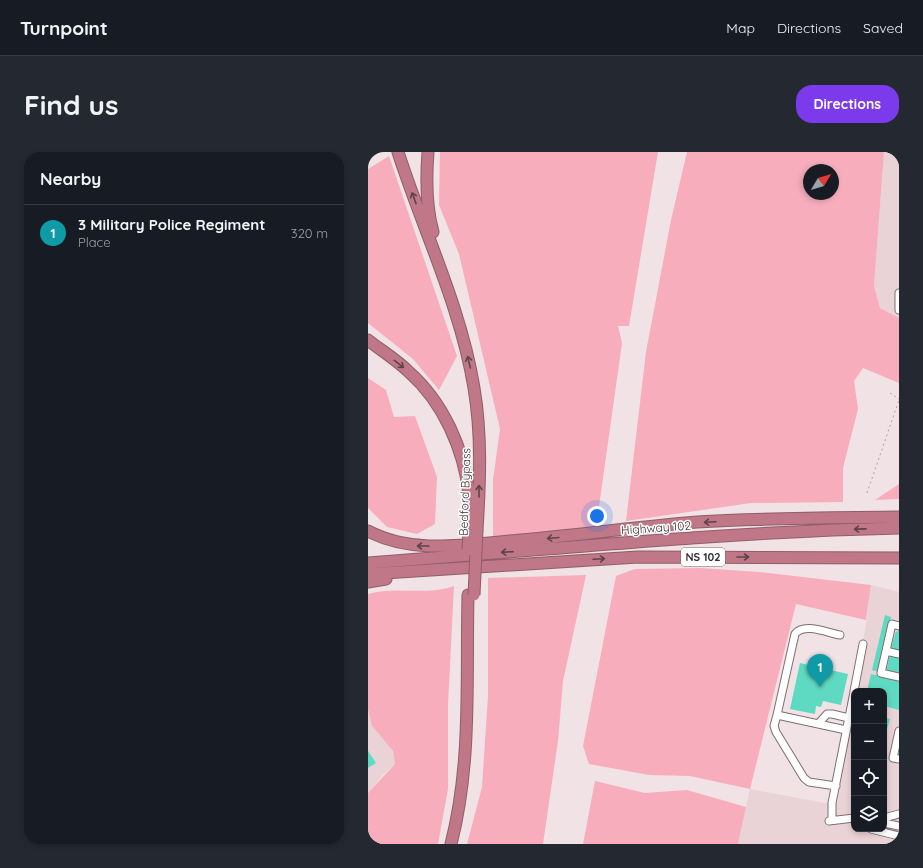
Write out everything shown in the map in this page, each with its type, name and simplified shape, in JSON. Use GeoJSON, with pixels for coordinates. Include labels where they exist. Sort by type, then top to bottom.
{"type":"FeatureCollection","features":[{"type":"Feature","properties":{"kind":"highway","name":"Bedford Bypass"},"geometry":{"type":"LineString","coordinates":[[398,152],[460,327],[474,388],[479,427],[479,499],[473,530]]}},
{"type":"Feature","properties":{"kind":"highway"},"geometry":{"type":"LineString","coordinates":[[428,152],[426,174],[430,218],[460,327]]}},
{"type":"Feature","properties":{"kind":"highway","name":"Bedford Bypass"},"geometry":{"type":"LineString","coordinates":[[368,340],[410,372],[429,396],[451,428],[464,463],[473,530],[471,595],[465,757],[462,790],[451,844]]}},
{"type":"Feature","properties":{"kind":"highway"},"geometry":{"type":"LineString","coordinates":[[368,531],[391,541],[419,546],[473,544],[562,537],[696,522],[899,517]]}},
{"type":"Feature","properties":{"kind":"highway"},"geometry":{"type":"LineString","coordinates":[[560,548],[573,544],[783,525],[833,518]]}},
{"type":"Feature","properties":{"kind":"highway","name":"Highway 102"},"geometry":{"type":"LineString","coordinates":[[368,563],[718,536],[818,530],[899,528]]}},
{"type":"Feature","properties":{"kind":"highway","name":"NS 102"},"geometry":{"type":"LineString","coordinates":[[368,574],[460,567],[638,557],[899,558]]}},
{"type":"Feature","properties":{"kind":"highway"},"geometry":{"type":"LineString","coordinates":[[368,582],[460,567]]}},
{"type":"Feature","properties":{"kind":"highway","name":"Bedford Bypass"},"geometry":{"type":"LineString","coordinates":[[458,844],[468,793],[471,755],[471,595]]}},
{"type":"Feature","properties":{"kind":"street"},"geometry":{"type":"LineString","coordinates":[[899,293],[899,310]]}},
{"type":"Feature","properties":{"kind":"street"},"geometry":{"type":"LineString","coordinates":[[899,626],[892,624],[881,673],[899,677]]}},
{"type":"Feature","properties":{"kind":"street"},"geometry":{"type":"LineString","coordinates":[[836,786],[810,782],[804,778],[776,732],[774,726],[795,634],[798,630],[805,628],[840,636]]}},
{"type":"Feature","properties":{"kind":"street"},"geometry":{"type":"LineString","coordinates":[[855,688],[863,644]]}},
{"type":"Feature","properties":{"kind":"street"},"geometry":{"type":"LineString","coordinates":[[886,651],[899,654]]}},
{"type":"Feature","properties":{"kind":"street"},"geometry":{"type":"LineString","coordinates":[[851,708],[832,803],[831,821],[851,818]]}},
{"type":"Feature","properties":{"kind":"street"},"geometry":{"type":"LineString","coordinates":[[818,724],[827,714],[849,718]]}},
{"type":"Feature","properties":{"kind":"street"},"geometry":{"type":"LineString","coordinates":[[777,715],[846,730]]}},
{"type":"Feature","properties":{"kind":"street"},"geometry":{"type":"LineString","coordinates":[[899,731],[893,758],[899,759]]}},
{"type":"Feature","properties":{"kind":"street"},"geometry":{"type":"LineString","coordinates":[[887,817],[899,814]]}},
{"type":"Feature","properties":{"kind":"street"},"geometry":{"type":"LineString","coordinates":[[887,824],[899,826]]}},
{"type":"Feature","properties":{"kind":"street"},"geometry":{"type":"LineString","coordinates":[[883,832],[899,836]]}},
{"type":"Feature","properties":{"kind":"path"},"geometry":{"type":"LineString","coordinates":[[867,493],[899,399],[890,393]]}},
{"type":"Feature","properties":{"kind":"shaded area"},"geometry":{"type":"Polygon","coordinates":[[[440,152],[658,152],[629,326],[618,326],[622,343],[596,528],[493,537],[493,480],[500,429],[459,254],[439,205],[440,152]]]}},
{"type":"Feature","properties":{"kind":"shaded area"},"geometry":{"type":"Polygon","coordinates":[[[687,152],[884,152],[874,286],[880,308],[899,318],[899,383],[863,368],[854,381],[858,409],[843,468],[843,502],[751,503],[626,521],[646,352],[671,220],[687,152]]]}},
{"type":"Feature","properties":{"kind":"shaded area"},"geometry":{"type":"Polygon","coordinates":[[[884,152],[899,152],[899,318],[880,308],[874,286],[884,152]]]}},
{"type":"Feature","properties":{"kind":"shaded area"},"geometry":{"type":"Polygon","coordinates":[[[389,156],[457,356],[439,390],[413,359],[368,323],[368,169],[389,156]]]}},
{"type":"Feature","properties":{"kind":"shaded area"},"geometry":{"type":"Polygon","coordinates":[[[368,378],[386,390],[394,417],[415,416],[437,477],[435,524],[417,534],[387,527],[368,508],[368,378]]]}},
{"type":"Feature","properties":{"kind":"shaded area"},"geometry":{"type":"Polygon","coordinates":[[[899,484],[899,499],[875,500],[899,484]]]}},
{"type":"Feature","properties":{"kind":"shaded area"},"geometry":{"type":"Polygon","coordinates":[[[700,568],[759,572],[871,585],[866,620],[796,604],[750,789],[690,776],[649,775],[589,764],[583,746],[616,576],[635,569],[700,568]]]}},
{"type":"Feature","properties":{"kind":"shaded area"},"geometry":{"type":"Polygon","coordinates":[[[586,575],[563,681],[558,741],[543,844],[467,844],[482,787],[488,696],[488,578],[586,575]]]}},
{"type":"Feature","properties":{"kind":"shaded area"},"geometry":{"type":"Polygon","coordinates":[[[871,585],[899,592],[899,844],[738,844],[750,789],[830,804],[851,700],[851,832],[887,832],[887,688],[853,688],[866,625],[871,585]]]}},
{"type":"Feature","properties":{"kind":"shaded area"},"geometry":{"type":"Polygon","coordinates":[[[454,586],[448,705],[448,789],[438,844],[368,844],[368,793],[395,764],[393,751],[372,726],[368,710],[368,594],[389,591],[433,590],[454,586]]]}},
{"type":"Feature","properties":{"kind":"shaded area"},"geometry":{"type":"Polygon","coordinates":[[[368,710],[372,726],[393,751],[395,764],[382,776],[368,793],[368,710]]]}},
{"type":"Feature","properties":{"kind":"shaded area"},"geometry":{"type":"Polygon","coordinates":[[[595,781],[645,793],[687,790],[746,807],[738,844],[583,844],[595,781]]]}},
{"type":"Feature","properties":{"kind":"building"},"geometry":{"type":"Polygon","coordinates":[[[885,615],[891,617],[878,672],[872,670],[885,615]]]}},
{"type":"Feature","properties":{"kind":"building"},"geometry":{"type":"Polygon","coordinates":[[[899,629],[899,651],[891,649],[896,631],[898,632],[899,629]]]}},
{"type":"Feature","properties":{"kind":"building"},"geometry":{"type":"Polygon","coordinates":[[[890,655],[899,657],[899,675],[886,672],[890,655]]]}},
{"type":"Feature","properties":{"kind":"building"},"geometry":{"type":"Polygon","coordinates":[[[800,663],[848,674],[841,705],[823,701],[821,707],[816,706],[815,714],[790,709],[800,663]]]}},
{"type":"Feature","properties":{"kind":"building"},"geometry":{"type":"Polygon","coordinates":[[[871,674],[899,680],[899,710],[887,707],[887,688],[868,688],[871,674]]]}},
{"type":"Feature","properties":{"kind":"building"},"geometry":{"type":"Polygon","coordinates":[[[887,718],[890,719],[887,729],[887,718]]]}},
{"type":"Feature","properties":{"kind":"building"},"geometry":{"type":"Polygon","coordinates":[[[368,751],[376,763],[368,768],[368,751]]]}},
{"type":"Feature","properties":{"kind":"place","name":"3 Military Police Regiment"},"geometry":{"type":"Point","coordinates":[820,687]}}]}
